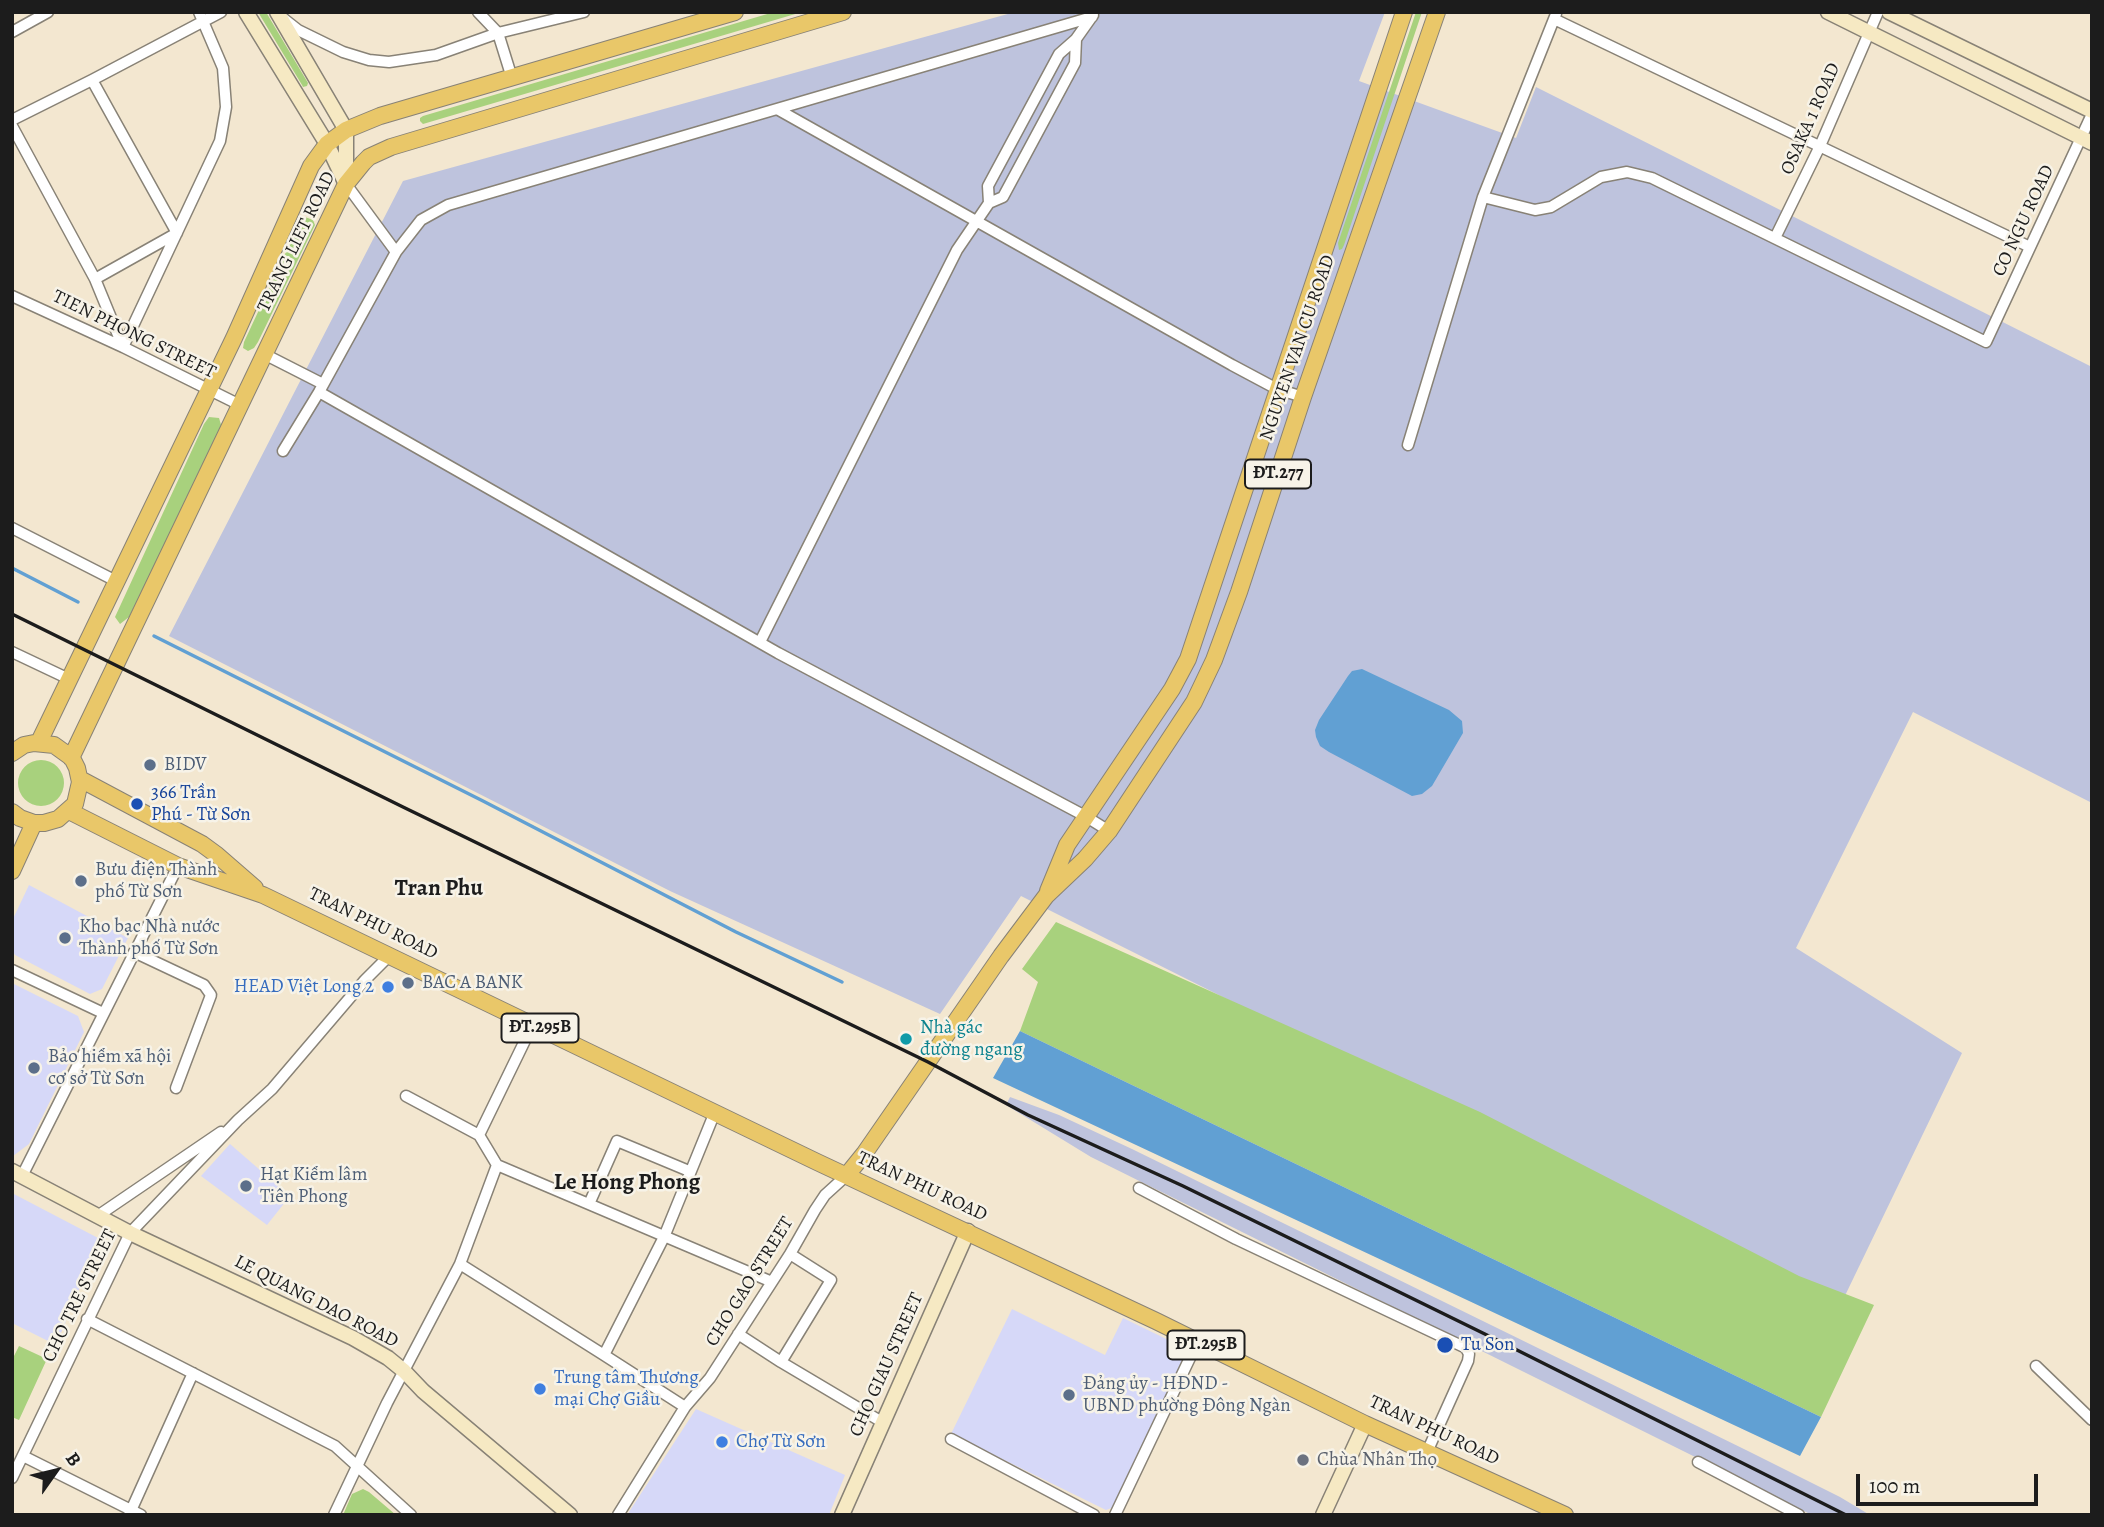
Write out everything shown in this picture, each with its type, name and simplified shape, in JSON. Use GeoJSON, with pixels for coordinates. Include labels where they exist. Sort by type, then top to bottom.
{"type":"FeatureCollection","features":[{"type":"Feature","properties":{"kind":"main road"},"geometry":{"type":"LineString","coordinates":[[246,12],[327,144],[346,184]]}},
{"type":"Feature","properties":{"kind":"main road","name":"TRANG LIET ROAD"},"geometry":{"type":"LineString","coordinates":[[39,742],[234,338],[311,166],[327,144],[346,130],[380,116],[735,12]]}},
{"type":"Feature","properties":{"kind":"main road","name":"TRANG LIET ROAD"},"geometry":{"type":"LineString","coordinates":[[71,758],[346,184],[369,157],[391,147],[843,12]]}},
{"type":"Feature","properties":{"kind":"main road","name":"NGUYEN VAN CU ROAD"},"geometry":{"type":"LineString","coordinates":[[1046,897],[1067,845],[1172,689],[1188,659],[1404,12]]}},
{"type":"Feature","properties":{"kind":"main road","name":"NGUYEN VAN CU ROAD"},"geometry":{"type":"LineString","coordinates":[[847,1175],[1046,897],[1109,831],[1194,702],[1214,660],[1239,592],[1303,397],[1437,12]]}},
{"type":"Feature","properties":{"kind":"main road"},"geometry":{"type":"LineString","coordinates":[[1828,12],[2087,141]]}},
{"type":"Feature","properties":{"kind":"main road"},"geometry":{"type":"LineString","coordinates":[[1889,12],[2092,113]]}},
{"type":"Feature","properties":{"kind":"main road"},"geometry":{"type":"LineString","coordinates":[[278,14],[346,130],[346,184]]}},
{"type":"Feature","properties":{"kind":"main road"},"geometry":{"type":"LineString","coordinates":[[1320,263],[1346,272]]}},
{"type":"Feature","properties":{"kind":"main road"},"geometry":{"type":"LineString","coordinates":[[12,812],[34,823],[51,822],[69,811],[79,794],[80,779],[71,758],[60,748],[39,742],[15,748]]}},
{"type":"Feature","properties":{"kind":"main road","name":"TRAN PHU ROAD"},"geometry":{"type":"LineString","coordinates":[[80,779],[217,855],[263,895]]}},
{"type":"Feature","properties":{"kind":"main road","name":"TRAN PHU ROAD"},"geometry":{"type":"LineString","coordinates":[[69,811],[178,866],[263,895],[1198,1341],[1365,1424],[1565,1515]]}},
{"type":"Feature","properties":{"kind":"main road"},"geometry":{"type":"LineString","coordinates":[[12,871],[34,823]]}},
{"type":"Feature","properties":{"kind":"main road"},"geometry":{"type":"LineString","coordinates":[[178,866],[191,839]]}},
{"type":"Feature","properties":{"kind":"main road"},"geometry":{"type":"LineString","coordinates":[[205,875],[217,855]]}},
{"type":"Feature","properties":{"kind":"main road","name":"LE QUANG DAO ROAD"},"geometry":{"type":"LineString","coordinates":[[17,1173],[131,1233],[353,1338],[388,1358],[423,1391],[570,1515]]}},
{"type":"Feature","properties":{"kind":"main road","name":"CHO GIAU STREET"},"geometry":{"type":"LineString","coordinates":[[842,1515],[968,1231]]}},
{"type":"Feature","properties":{"kind":"main road"},"geometry":{"type":"LineString","coordinates":[[1323,1515],[1365,1424]]}},
{"type":"Feature","properties":{"kind":"street"},"geometry":{"type":"LineString","coordinates":[[12,32],[48,12]]}},
{"type":"Feature","properties":{"kind":"street"},"geometry":{"type":"LineString","coordinates":[[12,120],[92,80],[202,17],[221,12]]}},
{"type":"Feature","properties":{"kind":"street"},"geometry":{"type":"LineString","coordinates":[[478,12],[498,33],[512,78]]}},
{"type":"Feature","properties":{"kind":"street"},"geometry":{"type":"LineString","coordinates":[[278,14],[298,30],[343,52],[369,60],[389,62],[436,55],[498,33],[584,12]]}},
{"type":"Feature","properties":{"kind":"street","name":"OSAKA 1 ROAD"},"geometry":{"type":"LineString","coordinates":[[1774,238],[1820,146],[1878,12]]}},
{"type":"Feature","properties":{"kind":"street"},"geometry":{"type":"LineString","coordinates":[[989,203],[988,186],[1059,54],[1076,39],[1093,15]]}},
{"type":"Feature","properties":{"kind":"street"},"geometry":{"type":"LineString","coordinates":[[283,451],[396,252],[421,220],[447,205],[1093,15]]}},
{"type":"Feature","properties":{"kind":"street"},"geometry":{"type":"LineString","coordinates":[[1408,445],[1483,198],[1555,15],[2030,247]]}},
{"type":"Feature","properties":{"kind":"street"},"geometry":{"type":"LineString","coordinates":[[122,347],[220,141],[226,107],[223,68],[202,17]]}},
{"type":"Feature","properties":{"kind":"street"},"geometry":{"type":"LineString","coordinates":[[760,642],[957,250],[989,203],[1003,197],[1075,63],[1076,39]]}},
{"type":"Feature","properties":{"kind":"street"},"geometry":{"type":"LineString","coordinates":[[92,80],[177,233]]}},
{"type":"Feature","properties":{"kind":"street"},"geometry":{"type":"LineString","coordinates":[[777,109],[1277,389],[1303,397]]}},
{"type":"Feature","properties":{"kind":"street","name":"CO NGU ROAD"},"geometry":{"type":"LineString","coordinates":[[1774,238],[1986,342],[2030,247],[2087,141],[2092,113]]}},
{"type":"Feature","properties":{"kind":"street"},"geometry":{"type":"LineString","coordinates":[[12,126],[94,279],[122,347]]}},
{"type":"Feature","properties":{"kind":"street"},"geometry":{"type":"LineString","coordinates":[[1483,198],[1535,210],[1550,207],[1601,177],[1627,172],[1651,178],[1774,238]]}},
{"type":"Feature","properties":{"kind":"street"},"geometry":{"type":"LineString","coordinates":[[346,184],[396,252]]}},
{"type":"Feature","properties":{"kind":"street"},"geometry":{"type":"LineString","coordinates":[[94,279],[177,233]]}},
{"type":"Feature","properties":{"kind":"street","name":"TIEN PHONG STREET"},"geometry":{"type":"LineString","coordinates":[[12,296],[240,405]]}},
{"type":"Feature","properties":{"kind":"street"},"geometry":{"type":"LineString","coordinates":[[266,355],[760,642],[1109,831]]}},
{"type":"Feature","properties":{"kind":"street"},"geometry":{"type":"LineString","coordinates":[[12,528],[116,581]]}},
{"type":"Feature","properties":{"kind":"street"},"geometry":{"type":"LineString","coordinates":[[12,652],[69,679]]}},
{"type":"Feature","properties":{"kind":"street"},"geometry":{"type":"LineString","coordinates":[[17,1173],[178,866]]}},
{"type":"Feature","properties":{"kind":"street"},"geometry":{"type":"LineString","coordinates":[[134,952],[204,985],[211,995],[176,1088]]}},
{"type":"Feature","properties":{"kind":"street","name":"CHO TRE STREET"},"geometry":{"type":"LineString","coordinates":[[12,1478],[131,1233],[238,1120],[272,1089],[365,980],[389,956]]}},
{"type":"Feature","properties":{"kind":"street"},"geometry":{"type":"LineString","coordinates":[[12,970],[103,1013]]}},
{"type":"Feature","properties":{"kind":"street"},"geometry":{"type":"LineString","coordinates":[[479,1135],[533,1024]]}},
{"type":"Feature","properties":{"kind":"street"},"geometry":{"type":"LineString","coordinates":[[406,1096],[479,1135],[497,1165],[772,1282]]}},
{"type":"Feature","properties":{"kind":"street"},"geometry":{"type":"LineString","coordinates":[[604,1355],[664,1237],[715,1112]]}},
{"type":"Feature","properties":{"kind":"street","name":"CHO TRE STREET"},"geometry":{"type":"LineString","coordinates":[[99,1214],[238,1120]]}},
{"type":"Feature","properties":{"kind":"street"},"geometry":{"type":"LineString","coordinates":[[589,1204],[617,1141],[689,1171]]}},
{"type":"Feature","properties":{"kind":"street"},"geometry":{"type":"LineString","coordinates":[[334,1515],[355,1466],[460,1264],[497,1165]]}},
{"type":"Feature","properties":{"kind":"street","name":"CHO GAO STREET"},"geometry":{"type":"LineString","coordinates":[[618,1515],[685,1407],[710,1378],[772,1282],[824,1196],[847,1175]]}},
{"type":"Feature","properties":{"kind":"street"},"geometry":{"type":"LineString","coordinates":[[1139,1188],[1236,1239],[1466,1348],[1468,1361],[1427,1452]]}},
{"type":"Feature","properties":{"kind":"street"},"geometry":{"type":"LineString","coordinates":[[780,1362],[831,1280],[790,1254]]}},
{"type":"Feature","properties":{"kind":"street"},"geometry":{"type":"LineString","coordinates":[[460,1264],[685,1407]]}},
{"type":"Feature","properties":{"kind":"street"},"geometry":{"type":"LineString","coordinates":[[87,1319],[335,1446],[411,1515]]}},
{"type":"Feature","properties":{"kind":"street"},"geometry":{"type":"LineString","coordinates":[[738,1334],[882,1422]]}},
{"type":"Feature","properties":{"kind":"street"},"geometry":{"type":"LineString","coordinates":[[1115,1515],[1198,1341]]}},
{"type":"Feature","properties":{"kind":"street"},"geometry":{"type":"LineString","coordinates":[[2036,1366],[2092,1420]]}},
{"type":"Feature","properties":{"kind":"street"},"geometry":{"type":"LineString","coordinates":[[23,1456],[134,1513],[193,1373]]}},
{"type":"Feature","properties":{"kind":"street"},"geometry":{"type":"LineString","coordinates":[[951,1439],[1094,1515]]}},
{"type":"Feature","properties":{"kind":"street"},"geometry":{"type":"LineString","coordinates":[[1698,1462],[1799,1515]]}},
{"type":"Feature","properties":{"kind":"shaded area"},"geometry":{"type":"Polygon","coordinates":[[[1015,12],[1385,12],[1359,81],[1516,138],[1536,87],[2092,367],[2092,803],[1913,712],[1796,948],[1962,1053],[1840,1306],[1021,896],[940,1014],[670,891],[169,636],[403,181],[1015,12]]]}},
{"type":"Feature","properties":{"kind":"shaded area"},"geometry":{"type":"Polygon","coordinates":[[[29,885],[128,938],[102,989],[90,994],[15,955],[12,950],[12,921],[29,885]]]}},
{"type":"Feature","properties":{"kind":"shaded area"},"geometry":{"type":"Polygon","coordinates":[[[12,983],[78,1016],[84,1032],[29,1144],[13,1156],[12,983]]]}},
{"type":"Feature","properties":{"kind":"shaded area"},"geometry":{"type":"Polygon","coordinates":[[[1010,1097],[1059,1115],[1132,1149],[1748,1451],[1870,1515],[1812,1515],[1091,1157],[1006,1105],[1010,1097]]]}},
{"type":"Feature","properties":{"kind":"shaded area","name":"Hạt Kiểm lâm Tiên Phong"},"geometry":{"type":"Polygon","coordinates":[[[230,1144],[290,1196],[267,1225],[201,1176],[230,1144]]]}},
{"type":"Feature","properties":{"kind":"shaded area"},"geometry":{"type":"Polygon","coordinates":[[[12,1193],[100,1239],[56,1345],[12,1323],[12,1193]]]}},
{"type":"Feature","properties":{"kind":"shaded area","name":"Đảng ủy - HĐND - UBND phường Đông Ngàn"},"geometry":{"type":"Polygon","coordinates":[[[1012,1309],[1105,1355],[1123,1318],[1189,1350],[1114,1507],[1106,1510],[951,1434],[1012,1309]]]}},
{"type":"Feature","properties":{"kind":"shaded area","name":"Chợ Từ Sơn"},"geometry":{"type":"Polygon","coordinates":[[[696,1409],[845,1475],[829,1515],[627,1515],[696,1409]]]}},
{"type":"Feature","properties":{"kind":"green space"},"geometry":{"type":"Polygon","coordinates":[[[258,12],[266,12],[308,83],[307,86],[303,87],[258,12]]]}},
{"type":"Feature","properties":{"kind":"green space"},"geometry":{"type":"Polygon","coordinates":[[[774,12],[802,12],[423,124],[420,121],[423,116],[774,12]]]}},
{"type":"Feature","properties":{"kind":"green space"},"geometry":{"type":"Polygon","coordinates":[[[1416,12],[1422,12],[1344,245],[1339,250],[1338,243],[1416,12]]]}},
{"type":"Feature","properties":{"kind":"green space"},"geometry":{"type":"Polygon","coordinates":[[[305,217],[313,220],[315,225],[258,342],[248,351],[243,348],[244,342],[300,222],[305,217]]]}},
{"type":"Feature","properties":{"kind":"green space"},"geometry":{"type":"Polygon","coordinates":[[[209,417],[219,418],[222,428],[129,617],[120,624],[115,617],[209,417]]]}},
{"type":"Feature","properties":{"kind":"green space"},"geometry":{"type":"Polygon","coordinates":[[[41,760],[50,761],[57,767],[63,774],[63,792],[57,799],[50,805],[41,806],[32,805],[25,799],[19,792],[18,783],[19,774],[25,767],[32,761],[41,760]]]}},
{"type":"Feature","properties":{"kind":"green space"},"geometry":{"type":"Polygon","coordinates":[[[1056,922],[1480,1112],[1799,1276],[1874,1305],[1821,1417],[1020,1031],[1038,982],[1022,969],[1056,922]]]}},
{"type":"Feature","properties":{"kind":"green space"},"geometry":{"type":"Polygon","coordinates":[[[19,1346],[47,1359],[19,1420],[12,1417],[12,1360],[19,1346]]]}},
{"type":"Feature","properties":{"kind":"green space"},"geometry":{"type":"Polygon","coordinates":[[[363,1489],[396,1515],[343,1515],[352,1494],[363,1489]]]}},
{"type":"Feature","properties":{"kind":"water"},"geometry":{"type":"Polygon","coordinates":[[[1362,669],[1449,710],[1462,721],[1463,733],[1432,786],[1422,794],[1412,796],[1320,746],[1315,730],[1319,720],[1352,671],[1362,669]]]}},
{"type":"Feature","properties":{"kind":"water"},"geometry":{"type":"Polygon","coordinates":[[[1020,1031],[1821,1417],[1800,1456],[993,1078],[1020,1031]]]}},
{"type":"Feature","properties":{"kind":"waterway"},"geometry":{"type":"LineString","coordinates":[[12,568],[78,602]]}},
{"type":"Feature","properties":{"kind":"waterway"},"geometry":{"type":"LineString","coordinates":[[154,636],[736,932],[842,982]]}},
{"type":"Feature","properties":{"kind":"railway"},"geometry":{"type":"LineString","coordinates":[[12,614],[928,1062],[1028,1115],[1183,1186],[1495,1339],[1846,1515]]}},
{"type":"Feature","properties":{"kind":"place","name":"BIDV"},"geometry":{"type":"Point","coordinates":[150,765]}},
{"type":"Feature","properties":{"kind":"place","name":"366 Trần Phú - Từ Sơn"},"geometry":{"type":"Point","coordinates":[137,804]}},
{"type":"Feature","properties":{"kind":"place","name":"Bưu điện Thành phố Từ Sơn"},"geometry":{"type":"Point","coordinates":[81,881]}},
{"type":"Feature","properties":{"kind":"place","name":"Kho bạc Nhà nước Thành phố Từ Sơn"},"geometry":{"type":"Point","coordinates":[65,938]}},
{"type":"Feature","properties":{"kind":"place","name":"BAC A BANK"},"geometry":{"type":"Point","coordinates":[408,983]}},
{"type":"Feature","properties":{"kind":"place","name":"HEAD Việt Long 2"},"geometry":{"type":"Point","coordinates":[388,987]}},
{"type":"Feature","properties":{"kind":"place","name":"Nhà gác đường ngang"},"geometry":{"type":"Point","coordinates":[906,1039]}},
{"type":"Feature","properties":{"kind":"place","name":"Bảo hiểm xã hội cơ sở Từ Sơn"},"geometry":{"type":"Point","coordinates":[34,1068]}},
{"type":"Feature","properties":{"kind":"place","name":"Hạt Kiểm lâm Tiên Phong"},"geometry":{"type":"Point","coordinates":[246,1186]}},
{"type":"Feature","properties":{"kind":"place","name":"Tu Son"},"geometry":{"type":"Point","coordinates":[1445,1345]}},
{"type":"Feature","properties":{"kind":"place","name":"Trung tâm Thương mại Chợ Giầu"},"geometry":{"type":"Point","coordinates":[540,1389]}},
{"type":"Feature","properties":{"kind":"place","name":"Đảng ủy - HĐND - UBND phường Đông Ngàn"},"geometry":{"type":"Point","coordinates":[1069,1395]}},
{"type":"Feature","properties":{"kind":"place","name":"Chợ Từ Sơn"},"geometry":{"type":"Point","coordinates":[722,1442]}},
{"type":"Feature","properties":{"kind":"place","name":"Chùa Nhân Thọ"},"geometry":{"type":"Point","coordinates":[1303,1460]}},
{"type":"Feature","properties":{"kind":"district","name":"Tran Phu"},"geometry":{"type":"Point","coordinates":[439,889]}},
{"type":"Feature","properties":{"kind":"district","name":"Le Hong Phong"},"geometry":{"type":"Point","coordinates":[627,1183]}}]}
